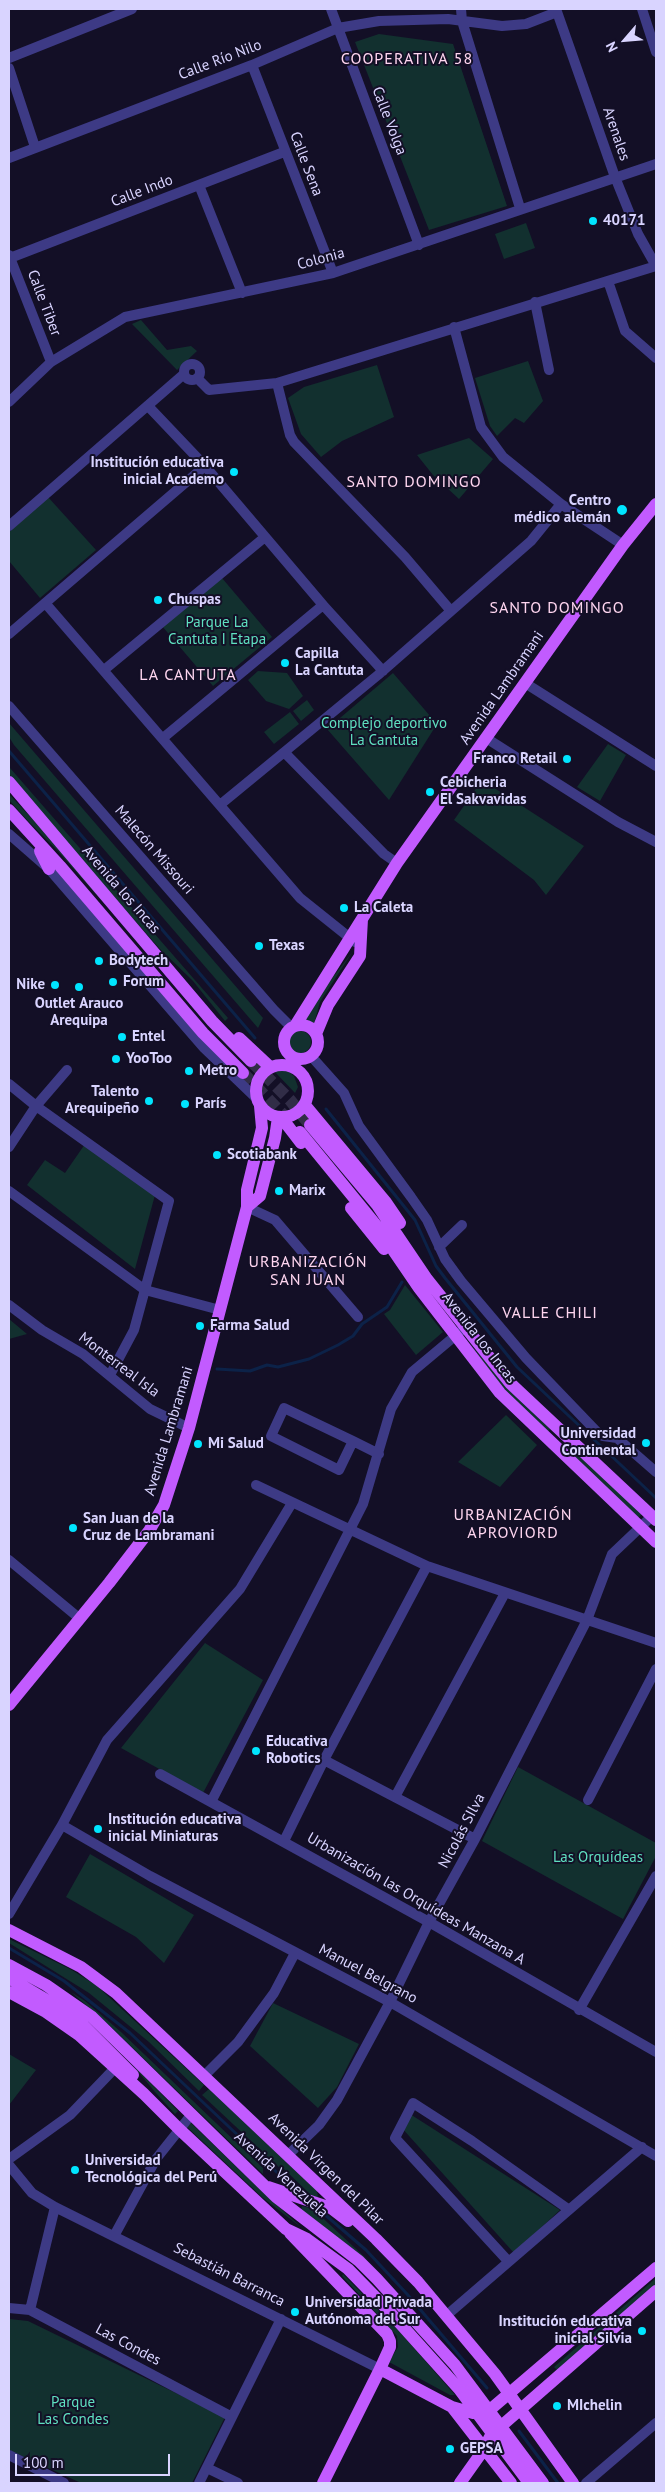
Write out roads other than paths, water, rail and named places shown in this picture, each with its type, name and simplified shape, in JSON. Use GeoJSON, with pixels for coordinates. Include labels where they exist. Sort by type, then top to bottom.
{"type":"FeatureCollection","features":[{"type":"Feature","properties":{"kind":"main road","name":"Avenida Lambramani"},"geometry":{"type":"LineString","coordinates":[[270,1067],[290,1031],[397,863],[623,546],[654,511]]}},
{"type":"Feature","properties":{"kind":"main road","name":"Avenida los Incas"},"geometry":{"type":"LineString","coordinates":[[9,782],[141,939],[212,1021],[251,1062]]}},
{"type":"Feature","properties":{"kind":"main road","name":"Avenida los Incas"},"geometry":{"type":"LineString","coordinates":[[9,810],[34,840],[60,866],[203,1033],[243,1073]]}},
{"type":"Feature","properties":{"kind":"main road"},"geometry":{"type":"LineString","coordinates":[[34,840],[49,870]]}},
{"type":"Feature","properties":{"kind":"main road","name":"Avenida Lambramani"},"geometry":{"type":"LineString","coordinates":[[316,1034],[328,1005],[360,956],[362,919]]}},
{"type":"Feature","properties":{"kind":"main road"},"geometry":{"type":"LineString","coordinates":[[141,939],[182,977],[220,1020],[270,1067]]}},
{"type":"Feature","properties":{"kind":"main road"},"geometry":{"type":"LineString","coordinates":[[304,1075],[312,1055],[318,1040],[316,1034],[309,1027],[290,1031],[285,1049],[288,1054],[298,1059],[312,1055]]}},
{"type":"Feature","properties":{"kind":"main road"},"geometry":{"type":"LineString","coordinates":[[280,1117],[295,1114],[305,1104],[309,1090],[304,1075],[292,1066],[278,1064],[270,1067],[259,1077],[256,1084],[258,1102],[272,1115],[280,1117],[301,1130],[378,1242],[423,1283]]}},
{"type":"Feature","properties":{"kind":"main road","name":"Avenida Lambramani"},"geometry":{"type":"LineString","coordinates":[[9,1706],[109,1583],[157,1518],[164,1505],[189,1428],[247,1207],[247,1190],[262,1128],[258,1102]]}},
{"type":"Feature","properties":{"kind":"main road"},"geometry":{"type":"LineString","coordinates":[[305,1104],[385,1201],[405,1230],[423,1283]]}},
{"type":"Feature","properties":{"kind":"main road","name":"Avenida Lambramani"},"geometry":{"type":"LineString","coordinates":[[247,1207],[260,1196],[280,1117]]}},
{"type":"Feature","properties":{"kind":"main road","name":"Avenida los Incas"},"geometry":{"type":"LineString","coordinates":[[301,1130],[381,1211],[423,1283],[460,1332],[500,1393],[656,1542]]}},
{"type":"Feature","properties":{"kind":"main road"},"geometry":{"type":"LineString","coordinates":[[275,1138],[286,1133],[301,1130]]}},
{"type":"Feature","properties":{"kind":"main road","name":"Avenida los Incas"},"geometry":{"type":"LineString","coordinates":[[460,1332],[562,1433],[654,1518]]}},
{"type":"Feature","properties":{"kind":"main road"},"geometry":{"type":"LineString","coordinates":[[552,1443],[562,1433]]}},
{"type":"Feature","properties":{"kind":"main road","name":"Avenida Virgen del Pilar"},"geometry":{"type":"LineString","coordinates":[[9,1930],[42,1945],[98,1978],[288,2155],[376,2240],[418,2282],[447,2315],[573,2483]]}},
{"type":"Feature","properties":{"kind":"main road","name":"Avenida Venezuela"},"geometry":{"type":"LineString","coordinates":[[9,1965],[46,1985],[92,2017],[288,2208],[359,2261],[461,2373],[543,2483]]}},
{"type":"Feature","properties":{"kind":"main road","name":"Avenida Venezuela"},"geometry":{"type":"LineString","coordinates":[[9,1978],[65,2012],[85,2027],[136,2078],[144,2094]]}},
{"type":"Feature","properties":{"kind":"main road","name":"Avenida Venezuela"},"geometry":{"type":"LineString","coordinates":[[9,1992],[46,2012],[79,2035],[286,2229],[307,2239],[340,2263],[370,2291],[459,2389],[528,2483]]}},
{"type":"Feature","properties":{"kind":"main road"},"geometry":{"type":"LineString","coordinates":[[265,2185],[331,2208],[390,2256]]}},
{"type":"Feature","properties":{"kind":"main road"},"geometry":{"type":"LineString","coordinates":[[286,2229],[387,2334],[390,2347],[323,2483]]}},
{"type":"Feature","properties":{"kind":"main road"},"geometry":{"type":"LineString","coordinates":[[452,2407],[473,2413],[492,2408],[656,2268]]}},
{"type":"Feature","properties":{"kind":"main road"},"geometry":{"type":"LineString","coordinates":[[460,2483],[485,2448],[491,2435],[656,2291]]}},
{"type":"Feature","properties":{"kind":"main road","name":"Sebastián Barranca"},"geometry":{"type":"LineString","coordinates":[[380,2369],[452,2407],[485,2448]]}},
{"type":"Feature","properties":{"kind":"main road"},"geometry":{"type":"LineString","coordinates":[[485,2448],[511,2483]]}},
{"type":"Feature","properties":{"kind":"street"},"geometry":{"type":"LineString","coordinates":[[9,58],[132,9]]}},
{"type":"Feature","properties":{"kind":"street","name":"Calle Volga"},"geometry":{"type":"LineString","coordinates":[[331,9],[419,245]]}},
{"type":"Feature","properties":{"kind":"street"},"geometry":{"type":"LineString","coordinates":[[461,9],[462,21],[520,208]]}},
{"type":"Feature","properties":{"kind":"street"},"geometry":{"type":"LineString","coordinates":[[654,9],[643,10],[656,52]]}},
{"type":"Feature","properties":{"kind":"street","name":"Calle Río Nilo"},"geometry":{"type":"LineString","coordinates":[[9,158],[252,65],[338,28],[379,21],[448,19],[502,26],[526,24],[557,10]]}},
{"type":"Feature","properties":{"kind":"street","name":"Arenales"},"geometry":{"type":"LineString","coordinates":[[557,10],[615,177],[638,234],[656,266]]}},
{"type":"Feature","properties":{"kind":"street","name":"Calle Sena"},"geometry":{"type":"LineString","coordinates":[[252,65],[284,152],[333,273]]}},
{"type":"Feature","properties":{"kind":"street"},"geometry":{"type":"LineString","coordinates":[[9,68],[35,147]]}},
{"type":"Feature","properties":{"kind":"street","name":"Calle Indo"},"geometry":{"type":"LineString","coordinates":[[10,257],[284,152]]}},
{"type":"Feature","properties":{"kind":"street","name":"Colonia"},"geometry":{"type":"LineString","coordinates":[[9,402],[51,362],[125,317],[333,273],[419,245],[520,208],[656,164]]}},
{"type":"Feature","properties":{"kind":"street"},"geometry":{"type":"LineString","coordinates":[[199,185],[242,293]]}},
{"type":"Feature","properties":{"kind":"street","name":"Calle Tiber"},"geometry":{"type":"LineString","coordinates":[[10,257],[51,362]]}},
{"type":"Feature","properties":{"kind":"street"},"geometry":{"type":"LineString","coordinates":[[9,526],[184,374],[186,366],[193,364],[200,371],[196,378],[209,390],[277,383],[656,266]]}},
{"type":"Feature","properties":{"kind":"street"},"geometry":{"type":"LineString","coordinates":[[608,281],[625,331],[656,358]]}},
{"type":"Feature","properties":{"kind":"street"},"geometry":{"type":"LineString","coordinates":[[535,302],[549,370]]}},
{"type":"Feature","properties":{"kind":"street"},"geometry":{"type":"LineString","coordinates":[[454,327],[481,427],[503,458],[561,504],[623,546]]}},
{"type":"Feature","properties":{"kind":"street"},"geometry":{"type":"LineString","coordinates":[[277,383],[290,435],[294,442],[405,557],[451,611]]}},
{"type":"Feature","properties":{"kind":"street"},"geometry":{"type":"LineString","coordinates":[[148,406],[205,466],[323,605],[383,670]]}},
{"type":"Feature","properties":{"kind":"street"},"geometry":{"type":"LineString","coordinates":[[9,634],[205,466]]}},
{"type":"Feature","properties":{"kind":"street"},"geometry":{"type":"LineString","coordinates":[[221,804],[383,670],[531,541],[561,504]]}},
{"type":"Feature","properties":{"kind":"street"},"geometry":{"type":"LineString","coordinates":[[104,670],[265,537]]}},
{"type":"Feature","properties":{"kind":"street"},"geometry":{"type":"LineString","coordinates":[[46,604],[163,738],[188,770],[221,804],[300,898],[361,947]]}},
{"type":"Feature","properties":{"kind":"street"},"geometry":{"type":"LineString","coordinates":[[163,738],[323,605]]}},
{"type":"Feature","properties":{"kind":"street"},"geometry":{"type":"LineString","coordinates":[[525,683],[656,766]]}},
{"type":"Feature","properties":{"kind":"street","name":"Malecón Missouri"},"geometry":{"type":"LineString","coordinates":[[9,706],[290,1031]]}},
{"type":"Feature","properties":{"kind":"street"},"geometry":{"type":"LineString","coordinates":[[486,738],[610,817],[656,842]]}},
{"type":"Feature","properties":{"kind":"street"},"geometry":{"type":"LineString","coordinates":[[285,753],[384,854],[397,863]]}},
{"type":"Feature","properties":{"kind":"street"},"geometry":{"type":"LineString","coordinates":[[9,834],[49,870],[204,1048],[258,1102]]}},
{"type":"Feature","properties":{"kind":"street"},"geometry":{"type":"LineString","coordinates":[[312,1055],[344,1093],[359,1126],[415,1203],[445,1259],[461,1281],[557,1392],[597,1432],[603,1436],[617,1438],[656,1472]]}},
{"type":"Feature","properties":{"kind":"street"},"geometry":{"type":"LineString","coordinates":[[9,1147],[36,1106],[67,1070]]}},
{"type":"Feature","properties":{"kind":"street"},"geometry":{"type":"LineString","coordinates":[[9,1084],[36,1106],[169,1200],[134,1330],[110,1375]]}},
{"type":"Feature","properties":{"kind":"street"},"geometry":{"type":"LineString","coordinates":[[9,1190],[145,1290],[220,1310]]}},
{"type":"Feature","properties":{"kind":"street"},"geometry":{"type":"LineString","coordinates":[[247,1207],[275,1220],[358,1317]]}},
{"type":"Feature","properties":{"kind":"street"},"geometry":{"type":"LineString","coordinates":[[439,1247],[462,1225]]}},
{"type":"Feature","properties":{"kind":"street","name":"Monterreal Isla"},"geometry":{"type":"LineString","coordinates":[[9,1304],[42,1330],[83,1354],[150,1409],[189,1428]]}},
{"type":"Feature","properties":{"kind":"street"},"geometry":{"type":"LineString","coordinates":[[211,1802],[349,1528],[363,1504],[391,1409],[412,1372],[460,1332]]}},
{"type":"Feature","properties":{"kind":"street"},"geometry":{"type":"LineString","coordinates":[[353,1441],[339,1470],[271,1436],[284,1408],[353,1441],[379,1454]]}},
{"type":"Feature","properties":{"kind":"street"},"geometry":{"type":"LineString","coordinates":[[256,1485],[427,1566],[656,1643]]}},
{"type":"Feature","properties":{"kind":"street"},"geometry":{"type":"LineString","coordinates":[[9,1914],[62,1825],[106,1740],[240,1589],[292,1503]]}},
{"type":"Feature","properties":{"kind":"street","name":"Nicolás SIlva"},"geometry":{"type":"LineString","coordinates":[[288,2155],[319,2125],[337,2100],[390,2002],[429,1922],[475,1840],[586,1620],[612,1554],[640,1526],[654,1518]]}},
{"type":"Feature","properties":{"kind":"street"},"geometry":{"type":"LineString","coordinates":[[10,1564],[79,1618]]}},
{"type":"Feature","properties":{"kind":"street"},"geometry":{"type":"LineString","coordinates":[[284,1841],[324,1760],[427,1566]]}},
{"type":"Feature","properties":{"kind":"street"},"geometry":{"type":"LineString","coordinates":[[396,1797],[505,1593]]}},
{"type":"Feature","properties":{"kind":"street"},"geometry":{"type":"LineString","coordinates":[[588,1800],[656,1669]]}},
{"type":"Feature","properties":{"kind":"street"},"geometry":{"type":"LineString","coordinates":[[324,1760],[475,1840]]}},
{"type":"Feature","properties":{"kind":"street","name":"Urbanización las Orquídeas Manzana A"},"geometry":{"type":"LineString","coordinates":[[160,1774],[429,1922],[579,2010],[656,2052]]}},
{"type":"Feature","properties":{"kind":"street","name":"Manuel Belgrano"},"geometry":{"type":"LineString","coordinates":[[62,1825],[150,1876],[390,2002],[656,2156]]}},
{"type":"Feature","properties":{"kind":"street"},"geometry":{"type":"LineString","coordinates":[[579,2010],[656,1876]]}},
{"type":"Feature","properties":{"kind":"street"},"geometry":{"type":"LineString","coordinates":[[204,2076],[238,2042],[274,1993],[295,1952]]}},
{"type":"Feature","properties":{"kind":"street"},"geometry":{"type":"LineString","coordinates":[[9,2159],[70,2115],[114,2068]]}},
{"type":"Feature","properties":{"kind":"street"},"geometry":{"type":"LineString","coordinates":[[508,2261],[395,2138],[413,2103],[472,2141],[568,2209]]}},
{"type":"Feature","properties":{"kind":"street"},"geometry":{"type":"LineString","coordinates":[[114,2236],[156,2159],[192,2115]]}},
{"type":"Feature","properties":{"kind":"street"},"geometry":{"type":"LineString","coordinates":[[447,2315],[642,2147]]}},
{"type":"Feature","properties":{"kind":"street","name":"Sebastián Barranca"},"geometry":{"type":"LineString","coordinates":[[9,2164],[32,2193],[55,2207],[380,2369]]}},
{"type":"Feature","properties":{"kind":"street"},"geometry":{"type":"LineString","coordinates":[[30,2310],[55,2207]]}},
{"type":"Feature","properties":{"kind":"street","name":"Las Condes"},"geometry":{"type":"LineString","coordinates":[[9,2308],[30,2310],[232,2417]]}},
{"type":"Feature","properties":{"kind":"street"},"geometry":{"type":"LineString","coordinates":[[199,2483],[281,2319]]}},
{"type":"Feature","properties":{"kind":"street"},"geometry":{"type":"LineString","coordinates":[[586,2483],[656,2423]]}},
{"type":"Feature","properties":{"kind":"street"},"geometry":{"type":"LineString","coordinates":[[9,2456],[64,2483]]}},
{"type":"Feature","properties":{"kind":"street"},"geometry":{"type":"LineString","coordinates":[[207,2468],[238,2483]]}},
{"type":"Feature","properties":{"kind":"waterway"},"geometry":{"type":"LineString","coordinates":[[9,751],[255,1038]]}},
{"type":"Feature","properties":{"kind":"waterway"},"geometry":{"type":"LineString","coordinates":[[326,1109],[415,1220],[436,1266],[517,1367],[656,1498]]}},
{"type":"Feature","properties":{"kind":"waterway"},"geometry":{"type":"LineString","coordinates":[[217,1369],[250,1371],[267,1365],[278,1367],[309,1359],[353,1336],[362,1324],[387,1307],[402,1282]]}},
{"type":"Feature","properties":{"kind":"waterway"},"geometry":{"type":"LineString","coordinates":[[9,1948],[64,1981],[130,2033],[285,2180]]}},
{"type":"Feature","properties":{"kind":"waterway"},"geometry":{"type":"LineString","coordinates":[[323,2213],[366,2250],[407,2294],[487,2388]]}},
{"type":"Feature","properties":{"kind":"waterway"},"geometry":{"type":"LineString","coordinates":[[519,2431],[558,2483]]}},
{"type":"Feature","properties":{"kind":"tunnel"},"geometry":{"type":"LineString","coordinates":[[251,1061],[290,1100],[310,1125]]}},
{"type":"Feature","properties":{"kind":"tunnel"},"geometry":{"type":"LineString","coordinates":[[243,1073],[292,1124]]}},
{"type":"Feature","properties":{"kind":"place","name":"40171"},"geometry":{"type":"Point","coordinates":[593,221]}},
{"type":"Feature","properties":{"kind":"place","name":"Institución educativa inicial Academo"},"geometry":{"type":"Point","coordinates":[234,472]}},
{"type":"Feature","properties":{"kind":"place","name":"Centro médico alemán"},"geometry":{"type":"Point","coordinates":[622,510]}},
{"type":"Feature","properties":{"kind":"place","name":"Chuspas"},"geometry":{"type":"Point","coordinates":[158,600]}},
{"type":"Feature","properties":{"kind":"place","name":"Capilla La Cantuta"},"geometry":{"type":"Point","coordinates":[285,663]}},
{"type":"Feature","properties":{"kind":"place","name":"Franco Retail"},"geometry":{"type":"Point","coordinates":[567,759]}},
{"type":"Feature","properties":{"kind":"place","name":"Cebicheria El Sakvavidas"},"geometry":{"type":"Point","coordinates":[430,792]}},
{"type":"Feature","properties":{"kind":"place","name":"La Caleta"},"geometry":{"type":"Point","coordinates":[344,908]}},
{"type":"Feature","properties":{"kind":"place","name":"Texas"},"geometry":{"type":"Point","coordinates":[259,946]}},
{"type":"Feature","properties":{"kind":"place","name":"Bodytech"},"geometry":{"type":"Point","coordinates":[99,961]}},
{"type":"Feature","properties":{"kind":"place","name":"Forum"},"geometry":{"type":"Point","coordinates":[113,982]}},
{"type":"Feature","properties":{"kind":"place","name":"Nike"},"geometry":{"type":"Point","coordinates":[55,985]}},
{"type":"Feature","properties":{"kind":"place","name":"Outlet Arauco Arequipa"},"geometry":{"type":"Point","coordinates":[79,987]}},
{"type":"Feature","properties":{"kind":"place","name":"Entel"},"geometry":{"type":"Point","coordinates":[122,1037]}},
{"type":"Feature","properties":{"kind":"place","name":"YooToo"},"geometry":{"type":"Point","coordinates":[116,1059]}},
{"type":"Feature","properties":{"kind":"place","name":"Metro"},"geometry":{"type":"Point","coordinates":[189,1071]}},
{"type":"Feature","properties":{"kind":"place","name":"Talento Arequipeño"},"geometry":{"type":"Point","coordinates":[149,1101]}},
{"type":"Feature","properties":{"kind":"place","name":"París"},"geometry":{"type":"Point","coordinates":[185,1104]}},
{"type":"Feature","properties":{"kind":"place","name":"Scotiabank"},"geometry":{"type":"Point","coordinates":[217,1155]}},
{"type":"Feature","properties":{"kind":"place","name":"Marix"},"geometry":{"type":"Point","coordinates":[279,1191]}},
{"type":"Feature","properties":{"kind":"place","name":"Farma Salud"},"geometry":{"type":"Point","coordinates":[200,1326]}},
{"type":"Feature","properties":{"kind":"place","name":"Universidad Continental"},"geometry":{"type":"Point","coordinates":[646,1443]}},
{"type":"Feature","properties":{"kind":"place","name":"Mi Salud"},"geometry":{"type":"Point","coordinates":[198,1444]}},
{"type":"Feature","properties":{"kind":"place","name":"San Juan de la Cruz de Lambramani"},"geometry":{"type":"Point","coordinates":[73,1528]}},
{"type":"Feature","properties":{"kind":"place","name":"Educativa Robotics"},"geometry":{"type":"Point","coordinates":[256,1751]}},
{"type":"Feature","properties":{"kind":"place","name":"Institución educativa inicial Miniaturas"},"geometry":{"type":"Point","coordinates":[98,1829]}},
{"type":"Feature","properties":{"kind":"place","name":"Universidad Tecnológica del Perú"},"geometry":{"type":"Point","coordinates":[75,2170]}},
{"type":"Feature","properties":{"kind":"place","name":"Universidad Privada Autónoma del Sur"},"geometry":{"type":"Point","coordinates":[295,2312]}},
{"type":"Feature","properties":{"kind":"place","name":"Institución educativa inicial Silvia"},"geometry":{"type":"Point","coordinates":[642,2331]}},
{"type":"Feature","properties":{"kind":"place","name":"MIchelin"},"geometry":{"type":"Point","coordinates":[557,2406]}},
{"type":"Feature","properties":{"kind":"place","name":"GEPSA"},"geometry":{"type":"Point","coordinates":[450,2449]}},
{"type":"Feature","properties":{"kind":"district","name":"COOPERATIVA 58"},"geometry":{"type":"Point","coordinates":[407,59]}},
{"type":"Feature","properties":{"kind":"district","name":"SANTO DOMINGO"},"geometry":{"type":"Point","coordinates":[414,482]}},
{"type":"Feature","properties":{"kind":"district","name":"SANTO DOMINGO"},"geometry":{"type":"Point","coordinates":[557,608]}},
{"type":"Feature","properties":{"kind":"district","name":"LA CANTUTA"},"geometry":{"type":"Point","coordinates":[188,675]}},
{"type":"Feature","properties":{"kind":"district","name":"URBANIZACIÓN SAN JUAN"},"geometry":{"type":"Point","coordinates":[308,1271]}},
{"type":"Feature","properties":{"kind":"district","name":"VALLE CHILI"},"geometry":{"type":"Point","coordinates":[550,1313]}},
{"type":"Feature","properties":{"kind":"district","name":"URBANIZACIÓN APROVIORD"},"geometry":{"type":"Point","coordinates":[513,1524]}},
{"type":"Feature","properties":{"kind":"park label","name":"Parque La Cantuta I Etapa"},"geometry":{"type":"Point","coordinates":[217,632]}},
{"type":"Feature","properties":{"kind":"park label","name":"Complejo deportivo La Cantuta"},"geometry":{"type":"Point","coordinates":[384,732]}},
{"type":"Feature","properties":{"kind":"park label","name":"Las Orquídeas"},"geometry":{"type":"Point","coordinates":[598,1858]}},
{"type":"Feature","properties":{"kind":"park label","name":"Parque Las Condes"},"geometry":{"type":"Point","coordinates":[73,2412]}}]}
